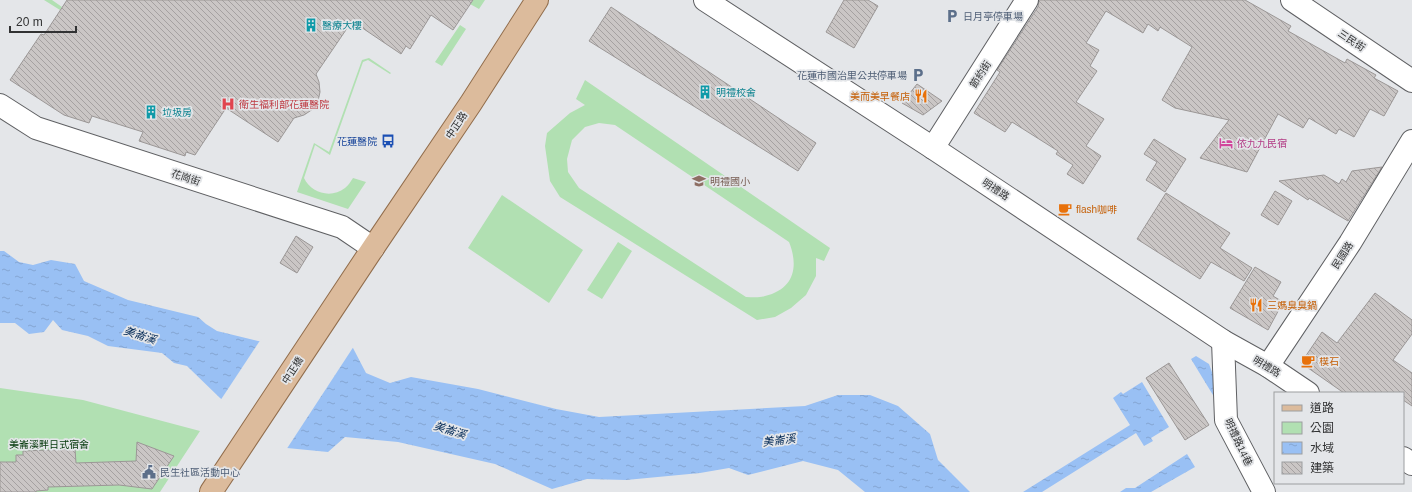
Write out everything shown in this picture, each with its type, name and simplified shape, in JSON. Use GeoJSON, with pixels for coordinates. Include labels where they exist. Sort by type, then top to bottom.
{"type":"FeatureCollection","features":[{"type":"Feature","properties":{"kind":"main road","name":"中正路"},"geometry":{"type":"LineString","coordinates":[[373,248],[471,103],[537,0]]}},
{"type":"Feature","properties":{"kind":"main road","name":"中正橋"},"geometry":{"type":"LineString","coordinates":[[211,492],[373,248]]}},
{"type":"Feature","properties":{"kind":"street","name":"明禮路"},"geometry":{"type":"LineString","coordinates":[[705,0],[933,148],[1223,341],[1268,366],[1307,392]]}},
{"type":"Feature","properties":{"kind":"street","name":"節約街"},"geometry":{"type":"LineString","coordinates":[[933,148],[1028,0]]}},
{"type":"Feature","properties":{"kind":"street","name":"三民街"},"geometry":{"type":"LineString","coordinates":[[1292,0],[1412,81]]}},
{"type":"Feature","properties":{"kind":"street","name":"花崗街"},"geometry":{"type":"LineString","coordinates":[[0,105],[36,128],[342,227],[373,248]]}},
{"type":"Feature","properties":{"kind":"street","name":"民國路"},"geometry":{"type":"LineString","coordinates":[[1268,366],[1350,243],[1412,141]]}},
{"type":"Feature","properties":{"kind":"street","name":"明禮路14巷"},"geometry":{"type":"LineString","coordinates":[[1223,341],[1226,420],[1264,492]]}},
{"type":"Feature","properties":{"kind":"green space"},"geometry":{"type":"Polygon","coordinates":[[[44,0],[52,0],[62,7],[60,10],[44,0]]]}},
{"type":"Feature","properties":{"kind":"green space"},"geometry":{"type":"Polygon","coordinates":[[[473,0],[485,0],[479,9],[470,4],[473,0]]]}},
{"type":"Feature","properties":{"kind":"green space"},"geometry":{"type":"Polygon","coordinates":[[[460,25],[466,29],[442,66],[435,62],[460,25]]]}},
{"type":"Feature","properties":{"kind":"green space"},"geometry":{"type":"Polygon","coordinates":[[[369,58],[391,73],[390,74],[368,60],[363,62],[330,155],[315,145],[304,178],[316,191],[328,194],[345,188],[353,178],[366,182],[348,209],[297,192],[314,143],[329,152],[362,60],[369,58]]]}},
{"type":"Feature","properties":{"kind":"green space"},"geometry":{"type":"Polygon","coordinates":[[[585,80],[830,248],[824,261],[816,258],[816,276],[806,295],[791,308],[775,317],[757,320],[560,197],[550,181],[545,146],[547,133],[570,113],[585,105],[576,99],[585,80]],[[599,123],[585,127],[572,140],[567,159],[568,172],[579,188],[746,297],[760,297],[775,293],[788,282],[792,276],[794,260],[789,242],[615,125],[599,123]]]}},
{"type":"Feature","properties":{"kind":"green space"},"geometry":{"type":"Polygon","coordinates":[[[502,195],[583,250],[549,303],[468,248],[502,195]]]}},
{"type":"Feature","properties":{"kind":"green space"},"geometry":{"type":"Polygon","coordinates":[[[618,242],[632,251],[602,299],[587,290],[618,242]]]}},
{"type":"Feature","properties":{"kind":"green space","name":"美崙溪畔日式宿舍"},"geometry":{"type":"Polygon","coordinates":[[[0,388],[83,400],[200,431],[160,492],[0,492],[0,388]]]}},
{"type":"Feature","properties":{"kind":"water","name":"美崙溪"},"geometry":{"type":"Polygon","coordinates":[[[0,251],[4,251],[19,262],[33,265],[51,260],[75,264],[84,281],[128,300],[198,317],[217,331],[258,341],[353,348],[366,373],[390,383],[411,377],[478,389],[556,409],[599,417],[805,406],[838,395],[870,395],[898,406],[930,434],[938,460],[970,492],[865,492],[838,470],[803,461],[748,475],[729,468],[700,473],[626,480],[587,479],[552,489],[495,464],[398,442],[345,437],[328,452],[287,448],[220,398],[187,366],[174,363],[162,353],[108,346],[88,336],[62,330],[53,320],[44,332],[29,334],[15,323],[0,323],[0,251]]]}},
{"type":"Feature","properties":{"kind":"water"},"geometry":{"type":"Polygon","coordinates":[[[1196,356],[1209,364],[1213,375],[1216,400],[1191,359],[1196,356]]]}},
{"type":"Feature","properties":{"kind":"water"},"geometry":{"type":"Polygon","coordinates":[[[1142,382],[1169,427],[1151,438],[1153,441],[1144,446],[1136,433],[1042,492],[1023,492],[1130,425],[1113,398],[1121,392],[1123,394],[1142,382]]]}},
{"type":"Feature","properties":{"kind":"water"},"geometry":{"type":"Polygon","coordinates":[[[1187,454],[1195,467],[1151,492],[1120,492],[1126,488],[1135,488],[1187,454]]]}},
{"type":"Feature","properties":{"kind":"pier"},"geometry":{"type":"Polygon","coordinates":[[[261,339],[354,346],[286,450],[220,401],[261,339]]]}},
{"type":"Feature","properties":{"kind":"building","name":"衛生福利部花蓮醫院"},"geometry":{"type":"Polygon","coordinates":[[[67,0],[473,0],[453,30],[431,15],[410,49],[406,46],[401,54],[352,21],[316,74],[320,92],[318,101],[313,109],[304,115],[294,118],[278,142],[226,108],[195,155],[186,152],[185,156],[139,141],[143,132],[92,116],[89,123],[64,115],[10,80],[41,34],[44,35],[67,0]]]}},
{"type":"Feature","properties":{"kind":"building"},"geometry":{"type":"Polygon","coordinates":[[[844,0],[868,0],[878,6],[854,48],[826,32],[844,0]]]}},
{"type":"Feature","properties":{"kind":"building"},"geometry":{"type":"Polygon","coordinates":[[[1039,0],[1245,0],[1291,26],[1288,31],[1345,63],[1347,59],[1376,75],[1374,78],[1398,91],[1384,116],[1370,109],[1354,137],[1339,129],[1336,134],[1309,118],[1303,128],[1278,114],[1247,172],[1200,158],[1229,120],[1175,108],[1162,100],[1192,47],[1160,27],[1158,31],[1148,24],[1143,33],[1106,11],[1086,43],[1099,50],[1090,66],[1097,71],[1076,102],[1104,119],[1086,146],[1101,156],[1083,184],[1067,174],[1073,165],[1056,154],[1058,151],[1012,122],[1005,132],[974,113],[1000,72],[997,70],[1038,7],[1039,0]]]}},
{"type":"Feature","properties":{"kind":"building","name":"明禮校舍"},"geometry":{"type":"Polygon","coordinates":[[[611,7],[816,143],[798,171],[589,41],[611,7]]]}},
{"type":"Feature","properties":{"kind":"building","name":"美而美早餐店"},"geometry":{"type":"Polygon","coordinates":[[[917,84],[942,101],[923,115],[902,103],[917,84]]]}},
{"type":"Feature","properties":{"kind":"building"},"geometry":{"type":"Polygon","coordinates":[[[1154,139],[1186,159],[1165,192],[1146,180],[1157,162],[1144,154],[1154,139]]]}},
{"type":"Feature","properties":{"kind":"building"},"geometry":{"type":"Polygon","coordinates":[[[1382,167],[1348,221],[1309,198],[1308,200],[1279,181],[1324,175],[1339,184],[1342,179],[1346,182],[1352,171],[1382,167]]]}},
{"type":"Feature","properties":{"kind":"building"},"geometry":{"type":"Polygon","coordinates":[[[1275,191],[1292,201],[1278,225],[1261,215],[1275,191]]]}},
{"type":"Feature","properties":{"kind":"building"},"geometry":{"type":"Polygon","coordinates":[[[1166,193],[1230,233],[1220,248],[1252,268],[1244,281],[1211,262],[1200,279],[1137,239],[1166,193]]]}},
{"type":"Feature","properties":{"kind":"building"},"geometry":{"type":"Polygon","coordinates":[[[296,236],[313,247],[297,273],[280,263],[296,236]]]}},
{"type":"Feature","properties":{"kind":"building","name":"三媽臭臭鍋"},"geometry":{"type":"Polygon","coordinates":[[[1255,267],[1281,282],[1273,296],[1283,302],[1268,330],[1230,308],[1255,267]]]}},
{"type":"Feature","properties":{"kind":"building"},"geometry":{"type":"Polygon","coordinates":[[[1375,293],[1412,320],[1412,334],[1393,360],[1412,373],[1412,406],[1404,401],[1404,392],[1343,392],[1301,363],[1322,332],[1337,343],[1375,293]]]}},
{"type":"Feature","properties":{"kind":"building"},"geometry":{"type":"Polygon","coordinates":[[[1169,363],[1209,425],[1185,440],[1146,378],[1169,363]]]}},
{"type":"Feature","properties":{"kind":"building"},"geometry":{"type":"Polygon","coordinates":[[[137,442],[174,456],[152,489],[119,485],[48,487],[48,490],[36,492],[0,492],[0,462],[16,462],[16,455],[23,455],[23,451],[75,449],[76,463],[136,461],[137,442]]]}},
{"type":"Feature","properties":{"kind":"place","name":"日月亭停車場"},"geometry":{"type":"Point","coordinates":[952,16]}},
{"type":"Feature","properties":{"kind":"place","name":"醫療大樓"},"geometry":{"type":"Point","coordinates":[311,25]}},
{"type":"Feature","properties":{"kind":"place","name":"花蓮市國治里公共停車場"},"geometry":{"type":"Point","coordinates":[918,75]}},
{"type":"Feature","properties":{"kind":"place","name":"明禮校舍"},"geometry":{"type":"Point","coordinates":[705,92]}},
{"type":"Feature","properties":{"kind":"place","name":"美而美早餐店"},"geometry":{"type":"Point","coordinates":[921,96]}},
{"type":"Feature","properties":{"kind":"place","name":"衛生福利部花蓮醫院"},"geometry":{"type":"Point","coordinates":[228,104]}},
{"type":"Feature","properties":{"kind":"place","name":"垃圾房"},"geometry":{"type":"Point","coordinates":[151,112]}},
{"type":"Feature","properties":{"kind":"place","name":"花蓮醫院"},"geometry":{"type":"Point","coordinates":[388,141]}},
{"type":"Feature","properties":{"kind":"place","name":"依九九民宿"},"geometry":{"type":"Point","coordinates":[1226,143]}},
{"type":"Feature","properties":{"kind":"place","name":"明禮國小"},"geometry":{"type":"Point","coordinates":[699,181]}},
{"type":"Feature","properties":{"kind":"place","name":"flash咖啡"},"geometry":{"type":"Point","coordinates":[1065,209]}},
{"type":"Feature","properties":{"kind":"place","name":"三媽臭臭鍋"},"geometry":{"type":"Point","coordinates":[1256,305]}},
{"type":"Feature","properties":{"kind":"place","name":"樸石"},"geometry":{"type":"Point","coordinates":[1308,361]}},
{"type":"Feature","properties":{"kind":"place","name":"民生社區活動中心"},"geometry":{"type":"Point","coordinates":[149,472]}}]}
